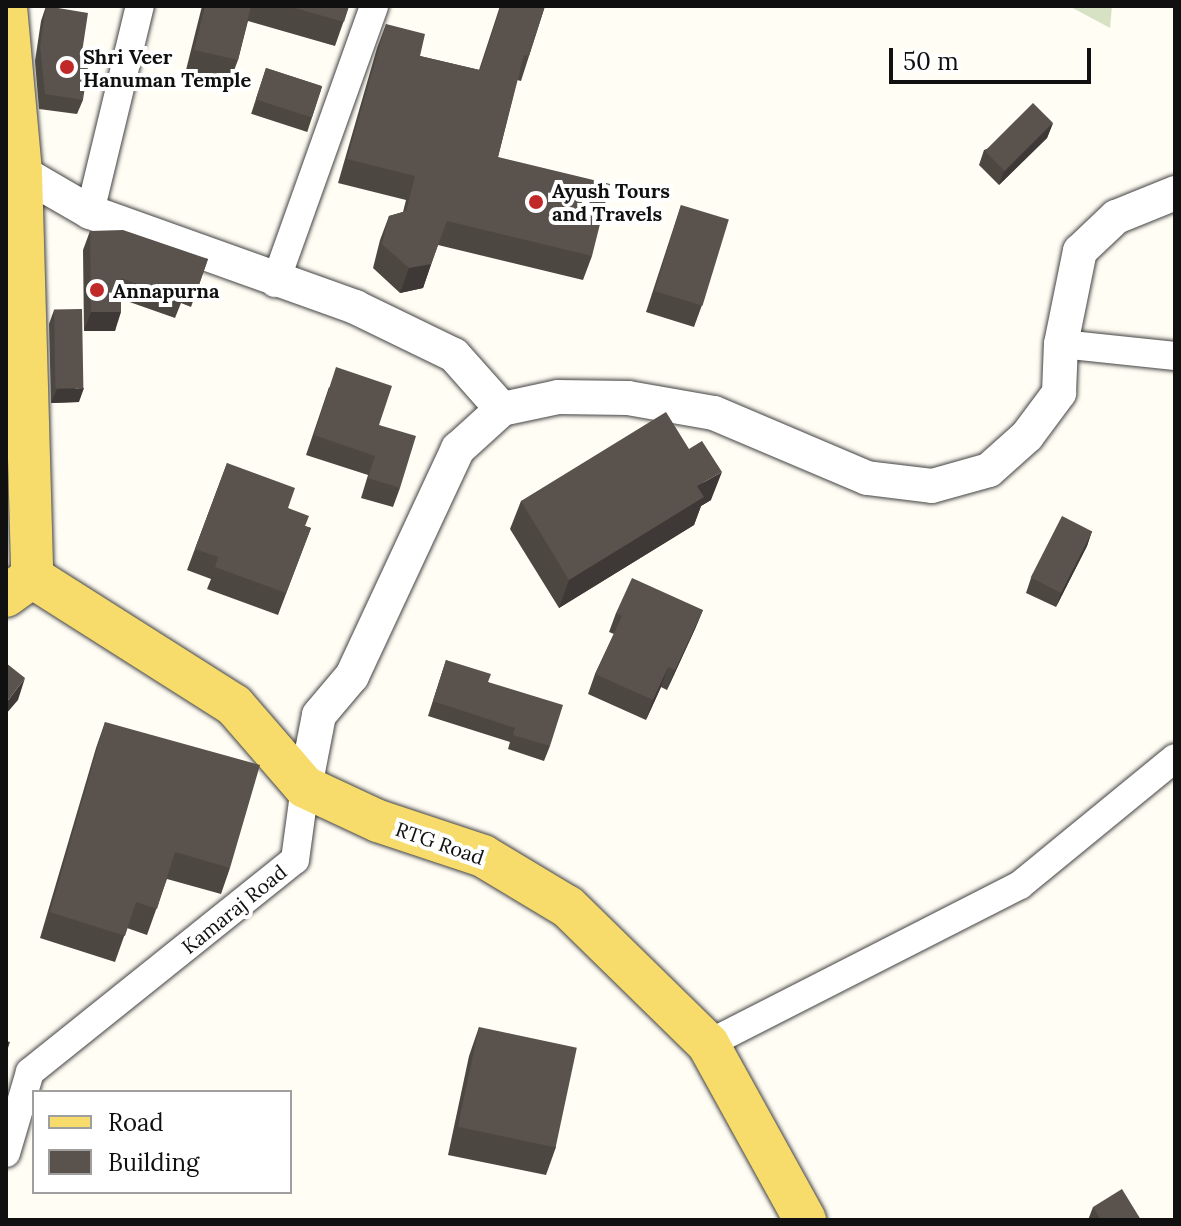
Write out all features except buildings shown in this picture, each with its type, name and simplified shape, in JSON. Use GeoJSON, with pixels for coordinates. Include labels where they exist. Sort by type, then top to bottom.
{"type":"FeatureCollection","features":[{"type":"Feature","properties":{"kind":"main road"},"geometry":{"type":"LineString","coordinates":[[6,7],[21,172],[19,586]]}},
{"type":"Feature","properties":{"kind":"main road","name":"RTG Road"},"geometry":{"type":"LineString","coordinates":[[19,586],[234,705],[305,787],[378,821],[483,856],[568,907],[708,1044],[805,1220]]}},
{"type":"Feature","properties":{"kind":"street"},"geometry":{"type":"LineString","coordinates":[[90,212],[140,6]]}},
{"type":"Feature","properties":{"kind":"street"},"geometry":{"type":"LineString","coordinates":[[275,283],[374,6]]}},
{"type":"Feature","properties":{"kind":"street"},"geometry":{"type":"LineString","coordinates":[[21,172],[90,212],[275,283],[355,307],[454,355],[502,409],[558,397],[628,398],[714,413],[867,478],[932,486],[989,470],[1027,436],[1059,393],[1061,344],[1080,251],[1116,217],[1175,193]]}},
{"type":"Feature","properties":{"kind":"street"},"geometry":{"type":"LineString","coordinates":[[1061,344],[1175,356]]}},
{"type":"Feature","properties":{"kind":"street","name":"Kamaraj Road"},"geometry":{"type":"LineString","coordinates":[[6,1153],[30,1072],[295,860],[319,715],[352,676],[458,449],[502,409]]}},
{"type":"Feature","properties":{"kind":"street"},"geometry":{"type":"LineString","coordinates":[[708,1044],[1020,885],[1175,758]]}},
{"type":"Feature","properties":{"kind":"green space"},"geometry":{"type":"Polygon","coordinates":[[[1069,6],[1112,6],[1110,28],[1069,6]]]}},
{"type":"Feature","properties":{"kind":"place","name":"Shri Veer Hanuman Temple"},"geometry":{"type":"Point","coordinates":[67,67]}},
{"type":"Feature","properties":{"kind":"place","name":"Ayush Tours and Travels"},"geometry":{"type":"Point","coordinates":[536,202]}},
{"type":"Feature","properties":{"kind":"place","name":"Annapurna"},"geometry":{"type":"Point","coordinates":[97,290]}}]}
